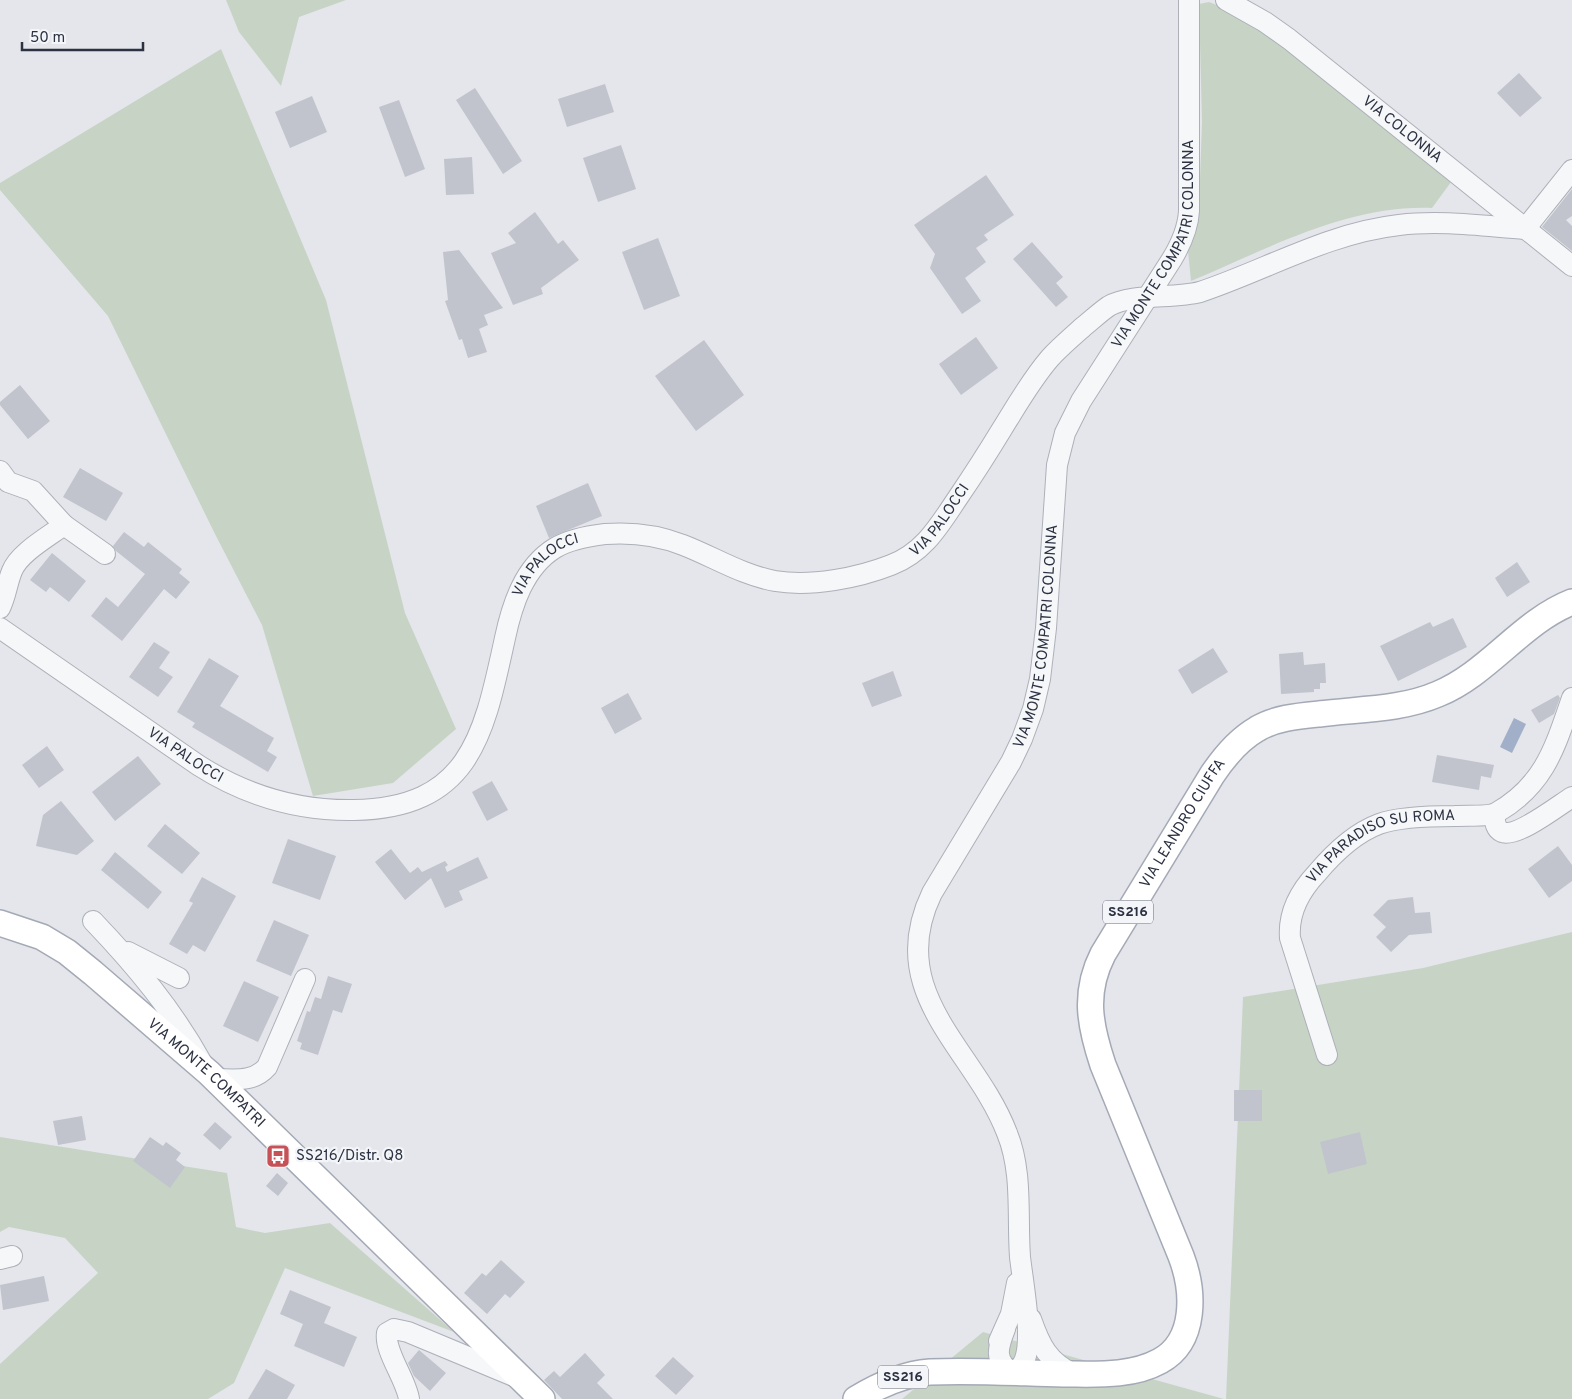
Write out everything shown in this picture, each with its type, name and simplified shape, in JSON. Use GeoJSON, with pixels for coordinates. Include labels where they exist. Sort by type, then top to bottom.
{"type":"FeatureCollection","features":[{"type":"Feature","properties":{"kind":"main road","name":"VIA LEANDRO CIUFFA"},"geometry":{"type":"LineString","coordinates":[[1074,1374],[1112,1374],[1150,1366],[1160,1361],[1173,1350],[1184,1334],[1188,1322],[1190,1296],[1184,1264],[1103,1065],[1094,1037],[1090,1000],[1094,976],[1103,954],[1207,782],[1234,746],[1257,729],[1287,718],[1399,705],[1419,701],[1440,693],[1469,676],[1548,614],[1572,602]]}},
{"type":"Feature","properties":{"kind":"main road","name":"VIA MONTE COMPATRI"},"geometry":{"type":"LineString","coordinates":[[0,923],[42,937],[71,955],[211,1075],[542,1399]]}},
{"type":"Feature","properties":{"kind":"main road","name":"SS216"},"geometry":{"type":"LineString","coordinates":[[856,1399],[886,1383],[924,1373],[1074,1374]]}},
{"type":"Feature","properties":{"kind":"street","name":"VIA MONTE COMPATRI COLONNA"},"geometry":{"type":"LineString","coordinates":[[1074,1374],[1060,1368],[1046,1353],[1034,1326],[1026,1298],[1020,1256],[1017,1179],[1010,1140],[990,1098],[953,1043],[929,999],[918,965],[918,934],[924,910],[932,893],[1011,762],[1029,724],[1043,664],[1056,473],[1060,450],[1070,422],[1081,401],[1184,236],[1188,219],[1190,0]]}},
{"type":"Feature","properties":{"kind":"street","name":"VIA COLONNA"},"geometry":{"type":"LineString","coordinates":[[1226,0],[1289,38],[1572,266]]}},
{"type":"Feature","properties":{"kind":"street"},"geometry":{"type":"LineString","coordinates":[[1525,229],[1572,170]]}},
{"type":"Feature","properties":{"kind":"street","name":"VIA PALOCCI"},"geometry":{"type":"LineString","coordinates":[[0,628],[198,765],[244,789],[278,801],[327,810],[366,810],[399,805],[422,798],[441,787],[457,771],[472,749],[489,708],[514,603],[530,572],[542,558],[554,549],[572,540],[623,533],[647,535],[682,544],[723,564],[775,581],[798,583],[830,580],[877,570],[915,553],[930,538],[1032,382],[1059,349],[1111,305],[1122,301],[1183,296],[1200,292],[1319,245],[1376,228],[1440,223],[1525,229]]}},
{"type":"Feature","properties":{"kind":"street"},"geometry":{"type":"LineString","coordinates":[[0,471],[8,482],[33,491],[64,525],[105,554]]}},
{"type":"Feature","properties":{"kind":"street"},"geometry":{"type":"LineString","coordinates":[[0,608],[12,571],[18,562],[64,525]]}},
{"type":"Feature","properties":{"kind":"street"},"geometry":{"type":"LineString","coordinates":[[1572,698],[1559,737],[1546,765],[1519,796],[1494,814],[1497,828],[1500,831],[1507,832],[1530,824],[1572,797]]}},
{"type":"Feature","properties":{"kind":"street","name":"VIA PARADISO SU ROMA"},"geometry":{"type":"LineString","coordinates":[[1327,1055],[1290,938],[1289,926],[1292,912],[1306,887],[1327,862],[1361,834],[1380,824],[1395,820],[1494,814]]}},
{"type":"Feature","properties":{"kind":"street"},"geometry":{"type":"LineString","coordinates":[[93,920],[133,964],[176,1019],[211,1075],[238,1080],[257,1076],[267,1068],[304,979]]}},
{"type":"Feature","properties":{"kind":"street"},"geometry":{"type":"LineString","coordinates":[[117,946],[179,978]]}},
{"type":"Feature","properties":{"kind":"street","name":"VIA MONTE COMPATRI COLONNA"},"geometry":{"type":"LineString","coordinates":[[1020,1256],[1015,1297],[999,1354],[1003,1365],[1013,1373],[1023,1364],[1026,1354],[1026,1298]]}},
{"type":"Feature","properties":{"kind":"street"},"geometry":{"type":"LineString","coordinates":[[410,1399],[387,1342],[387,1333],[394,1329],[408,1332],[521,1379]]}},
{"type":"Feature","properties":{"kind":"street","name":"VIA MONTE COMPATRI COLONNA"},"geometry":{"type":"LineString","coordinates":[[954,1372],[976,1365],[986,1358],[995,1348],[1005,1329]]}},
{"type":"Feature","properties":{"kind":"green space"},"geometry":{"type":"Polygon","coordinates":[[[226,0],[346,0],[299,17],[281,86],[239,32],[226,0]]]}},
{"type":"Feature","properties":{"kind":"green space"},"geometry":{"type":"Polygon","coordinates":[[[1209,2],[1242,15],[1454,178],[1432,208],[1400,209],[1338,221],[1278,243],[1191,281],[1188,251],[1199,207],[1202,122],[1199,4],[1209,2]]]}},
{"type":"Feature","properties":{"kind":"green space"},"geometry":{"type":"Polygon","coordinates":[[[221,49],[326,300],[405,613],[456,729],[393,783],[313,796],[262,625],[108,316],[0,190],[0,183],[221,49]]]}},
{"type":"Feature","properties":{"kind":"green space"},"geometry":{"type":"Polygon","coordinates":[[[1572,932],[1572,1399],[1226,1399],[1243,997],[1423,968],[1572,932]]]}},
{"type":"Feature","properties":{"kind":"green space"},"geometry":{"type":"Polygon","coordinates":[[[0,1137],[227,1173],[236,1227],[265,1233],[330,1223],[454,1332],[285,1268],[234,1383],[208,1399],[0,1399],[0,1364],[98,1273],[65,1238],[9,1227],[0,1232],[0,1137]]]}},
{"type":"Feature","properties":{"kind":"green space"},"geometry":{"type":"Polygon","coordinates":[[[983,1332],[1224,1399],[902,1399],[983,1332]]]}},
{"type":"Feature","properties":{"kind":"water"},"geometry":{"type":"Polygon","coordinates":[[[1514,718],[1526,724],[1512,753],[1500,747],[1514,718]]]}},
{"type":"Feature","properties":{"kind":"building"},"geometry":{"type":"Polygon","coordinates":[[[1519,73],[1542,98],[1520,117],[1497,93],[1519,73]]]}},
{"type":"Feature","properties":{"kind":"building"},"geometry":{"type":"Polygon","coordinates":[[[605,84],[614,112],[567,127],[558,99],[605,84]]]}},
{"type":"Feature","properties":{"kind":"building"},"geometry":{"type":"Polygon","coordinates":[[[475,88],[522,161],[503,174],[456,100],[475,88]]]}},
{"type":"Feature","properties":{"kind":"building"},"geometry":{"type":"Polygon","coordinates":[[[312,96],[327,132],[290,148],[275,112],[312,96]]]}},
{"type":"Feature","properties":{"kind":"building"},"geometry":{"type":"Polygon","coordinates":[[[399,100],[425,169],[405,177],[379,107],[399,100]]]}},
{"type":"Feature","properties":{"kind":"building"},"geometry":{"type":"Polygon","coordinates":[[[621,145],[636,189],[598,202],[583,158],[621,145]]]}},
{"type":"Feature","properties":{"kind":"building"},"geometry":{"type":"Polygon","coordinates":[[[472,157],[474,194],[446,195],[444,159],[472,157]]]}},
{"type":"Feature","properties":{"kind":"building"},"geometry":{"type":"Polygon","coordinates":[[[986,175],[1014,215],[984,235],[988,240],[976,248],[986,262],[965,278],[981,301],[962,314],[930,268],[935,254],[914,225],[986,175]]]}},
{"type":"Feature","properties":{"kind":"building"},"geometry":{"type":"Polygon","coordinates":[[[1572,189],[1572,216],[1566,220],[1572,226],[1572,251],[1542,227],[1572,189]]]}},
{"type":"Feature","properties":{"kind":"building"},"geometry":{"type":"Polygon","coordinates":[[[535,212],[558,244],[563,240],[579,260],[541,288],[543,294],[513,305],[491,253],[516,243],[508,233],[535,212]]]}},
{"type":"Feature","properties":{"kind":"building"},"geometry":{"type":"Polygon","coordinates":[[[658,238],[680,296],[644,310],[622,252],[658,238]]]}},
{"type":"Feature","properties":{"kind":"building"},"geometry":{"type":"Polygon","coordinates":[[[1032,242],[1063,277],[1056,283],[1068,297],[1056,307],[1013,259],[1032,242]]]}},
{"type":"Feature","properties":{"kind":"building"},"geometry":{"type":"Polygon","coordinates":[[[459,250],[503,308],[484,315],[488,325],[479,329],[487,352],[468,358],[462,339],[459,340],[445,301],[448,300],[443,252],[459,250]]]}},
{"type":"Feature","properties":{"kind":"building"},"geometry":{"type":"Polygon","coordinates":[[[976,337],[998,368],[961,395],[939,364],[976,337]]]}},
{"type":"Feature","properties":{"kind":"building"},"geometry":{"type":"Polygon","coordinates":[[[704,340],[744,395],[696,431],[655,376],[704,340]]]}},
{"type":"Feature","properties":{"kind":"building"},"geometry":{"type":"Polygon","coordinates":[[[20,385],[50,421],[28,439],[0,405],[0,402],[20,385]]]}},
{"type":"Feature","properties":{"kind":"building"},"geometry":{"type":"Polygon","coordinates":[[[80,468],[123,493],[106,521],[63,497],[80,468]]]}},
{"type":"Feature","properties":{"kind":"building"},"geometry":{"type":"Polygon","coordinates":[[[588,483],[602,516],[549,538],[536,506],[588,483]]]}},
{"type":"Feature","properties":{"kind":"building"},"geometry":{"type":"Polygon","coordinates":[[[124,532],[144,547],[148,542],[182,569],[179,573],[190,582],[176,599],[164,589],[122,641],[91,616],[106,597],[118,607],[145,574],[116,551],[113,546],[124,532]]]}},
{"type":"Feature","properties":{"kind":"building"},"geometry":{"type":"Polygon","coordinates":[[[52,553],[86,581],[69,602],[50,587],[46,592],[30,580],[52,553]]]}},
{"type":"Feature","properties":{"kind":"building"},"geometry":{"type":"Polygon","coordinates":[[[1517,562],[1530,582],[1507,597],[1495,578],[1517,562]]]}},
{"type":"Feature","properties":{"kind":"building"},"geometry":{"type":"Polygon","coordinates":[[[1453,618],[1467,647],[1398,681],[1380,646],[1430,622],[1433,627],[1453,618]]]}},
{"type":"Feature","properties":{"kind":"building"},"geometry":{"type":"Polygon","coordinates":[[[154,642],[170,652],[159,668],[173,677],[158,697],[129,677],[154,642]]]}},
{"type":"Feature","properties":{"kind":"building"},"geometry":{"type":"Polygon","coordinates":[[[1213,648],[1228,672],[1192,694],[1178,670],[1213,648]]]}},
{"type":"Feature","properties":{"kind":"building"},"geometry":{"type":"Polygon","coordinates":[[[1303,652],[1304,665],[1325,663],[1326,683],[1320,683],[1320,689],[1314,689],[1314,692],[1281,694],[1279,654],[1303,652]]]}},
{"type":"Feature","properties":{"kind":"building"},"geometry":{"type":"Polygon","coordinates":[[[209,658],[239,676],[220,706],[274,738],[267,751],[277,757],[268,772],[192,727],[195,723],[177,712],[209,658]]]}},
{"type":"Feature","properties":{"kind":"building"},"geometry":{"type":"Polygon","coordinates":[[[893,671],[902,696],[872,707],[862,683],[893,671]]]}},
{"type":"Feature","properties":{"kind":"building"},"geometry":{"type":"Polygon","coordinates":[[[628,693],[642,719],[615,734],[601,708],[628,693]]]}},
{"type":"Feature","properties":{"kind":"building"},"geometry":{"type":"Polygon","coordinates":[[[1558,695],[1560,698],[1554,714],[1539,723],[1531,710],[1558,695]]]}},
{"type":"Feature","properties":{"kind":"building"},"geometry":{"type":"Polygon","coordinates":[[[47,746],[64,770],[39,788],[22,765],[47,746]]]}},
{"type":"Feature","properties":{"kind":"building"},"geometry":{"type":"Polygon","coordinates":[[[1437,755],[1494,765],[1491,778],[1481,776],[1479,790],[1432,782],[1437,755]]]}},
{"type":"Feature","properties":{"kind":"building"},"geometry":{"type":"Polygon","coordinates":[[[138,756],[161,784],[115,821],[92,792],[138,756]]]}},
{"type":"Feature","properties":{"kind":"building"},"geometry":{"type":"Polygon","coordinates":[[[492,781],[508,810],[487,821],[472,792],[492,781]]]}},
{"type":"Feature","properties":{"kind":"building"},"geometry":{"type":"Polygon","coordinates":[[[61,801],[94,841],[77,855],[36,846],[43,815],[61,801]]]}},
{"type":"Feature","properties":{"kind":"building"},"geometry":{"type":"Polygon","coordinates":[[[165,824],[200,853],[182,874],[147,846],[165,824]]]}},
{"type":"Feature","properties":{"kind":"building"},"geometry":{"type":"Polygon","coordinates":[[[288,839],[336,856],[320,900],[272,883],[288,839]]]}},
{"type":"Feature","properties":{"kind":"building"},"geometry":{"type":"Polygon","coordinates":[[[1558,846],[1572,865],[1572,881],[1549,898],[1528,869],[1558,846]]]}},
{"type":"Feature","properties":{"kind":"building"},"geometry":{"type":"Polygon","coordinates":[[[391,849],[410,873],[418,867],[422,872],[445,861],[448,865],[445,867],[447,872],[478,857],[488,878],[459,891],[463,900],[445,908],[431,878],[405,900],[375,862],[391,849]]]}},
{"type":"Feature","properties":{"kind":"building"},"geometry":{"type":"Polygon","coordinates":[[[115,852],[162,892],[148,909],[101,870],[115,852]]]}},
{"type":"Feature","properties":{"kind":"building"},"geometry":{"type":"Polygon","coordinates":[[[202,877],[236,896],[205,952],[193,945],[187,954],[169,944],[193,903],[189,901],[202,877]]]}},
{"type":"Feature","properties":{"kind":"building"},"geometry":{"type":"Polygon","coordinates":[[[1413,897],[1415,913],[1430,912],[1432,933],[1409,935],[1391,952],[1376,937],[1386,927],[1373,915],[1388,900],[1413,897]]]}},
{"type":"Feature","properties":{"kind":"building"},"geometry":{"type":"Polygon","coordinates":[[[274,920],[309,935],[291,976],[256,961],[274,920]]]}},
{"type":"Feature","properties":{"kind":"building"},"geometry":{"type":"Polygon","coordinates":[[[328,976],[352,984],[342,1013],[333,1010],[318,1055],[300,1049],[302,1043],[297,1041],[307,1011],[310,1012],[315,997],[321,999],[328,976]]]}},
{"type":"Feature","properties":{"kind":"building"},"geometry":{"type":"Polygon","coordinates":[[[244,981],[279,997],[258,1042],[223,1026],[244,981]]]}},
{"type":"Feature","properties":{"kind":"building"},"geometry":{"type":"Polygon","coordinates":[[[1234,1090],[1262,1090],[1262,1121],[1234,1121],[1234,1090]]]}},
{"type":"Feature","properties":{"kind":"building"},"geometry":{"type":"Polygon","coordinates":[[[82,1116],[86,1140],[58,1145],[53,1121],[82,1116]]]}},
{"type":"Feature","properties":{"kind":"building"},"geometry":{"type":"Polygon","coordinates":[[[215,1122],[232,1137],[220,1150],[203,1135],[215,1122]]]}},
{"type":"Feature","properties":{"kind":"building"},"geometry":{"type":"Polygon","coordinates":[[[1360,1132],[1367,1164],[1328,1174],[1320,1142],[1360,1132]]]}},
{"type":"Feature","properties":{"kind":"building"},"geometry":{"type":"Polygon","coordinates":[[[150,1137],[163,1146],[166,1142],[181,1153],[176,1160],[185,1167],[170,1188],[133,1161],[150,1137]]]}},
{"type":"Feature","properties":{"kind":"building"},"geometry":{"type":"Polygon","coordinates":[[[277,1173],[288,1183],[278,1196],[266,1186],[277,1173]]]}},
{"type":"Feature","properties":{"kind":"building"},"geometry":{"type":"Polygon","coordinates":[[[501,1260],[525,1282],[510,1298],[505,1294],[487,1314],[464,1293],[482,1273],[486,1276],[501,1260]]]}},
{"type":"Feature","properties":{"kind":"building"},"geometry":{"type":"Polygon","coordinates":[[[44,1276],[49,1301],[3,1310],[0,1285],[44,1276]]]}},
{"type":"Feature","properties":{"kind":"building"},"geometry":{"type":"Polygon","coordinates":[[[290,1290],[331,1307],[324,1323],[357,1337],[344,1367],[294,1346],[303,1324],[280,1314],[290,1290]]]}},
{"type":"Feature","properties":{"kind":"building"},"geometry":{"type":"Polygon","coordinates":[[[419,1350],[446,1373],[430,1391],[414,1376],[408,1363],[419,1350]]]}},
{"type":"Feature","properties":{"kind":"building"},"geometry":{"type":"Polygon","coordinates":[[[585,1353],[605,1375],[597,1383],[613,1399],[562,1399],[544,1380],[554,1371],[560,1377],[585,1353]]]}},
{"type":"Feature","properties":{"kind":"building"},"geometry":{"type":"Polygon","coordinates":[[[673,1357],[694,1376],[676,1395],[655,1376],[673,1357]]]}},
{"type":"Feature","properties":{"kind":"building"},"geometry":{"type":"Polygon","coordinates":[[[266,1369],[295,1385],[287,1399],[248,1399],[266,1369]]]}},
{"type":"Feature","properties":{"kind":"place","name":"SS216/Distr. Q8"},"geometry":{"type":"Point","coordinates":[278,1156]}}]}
